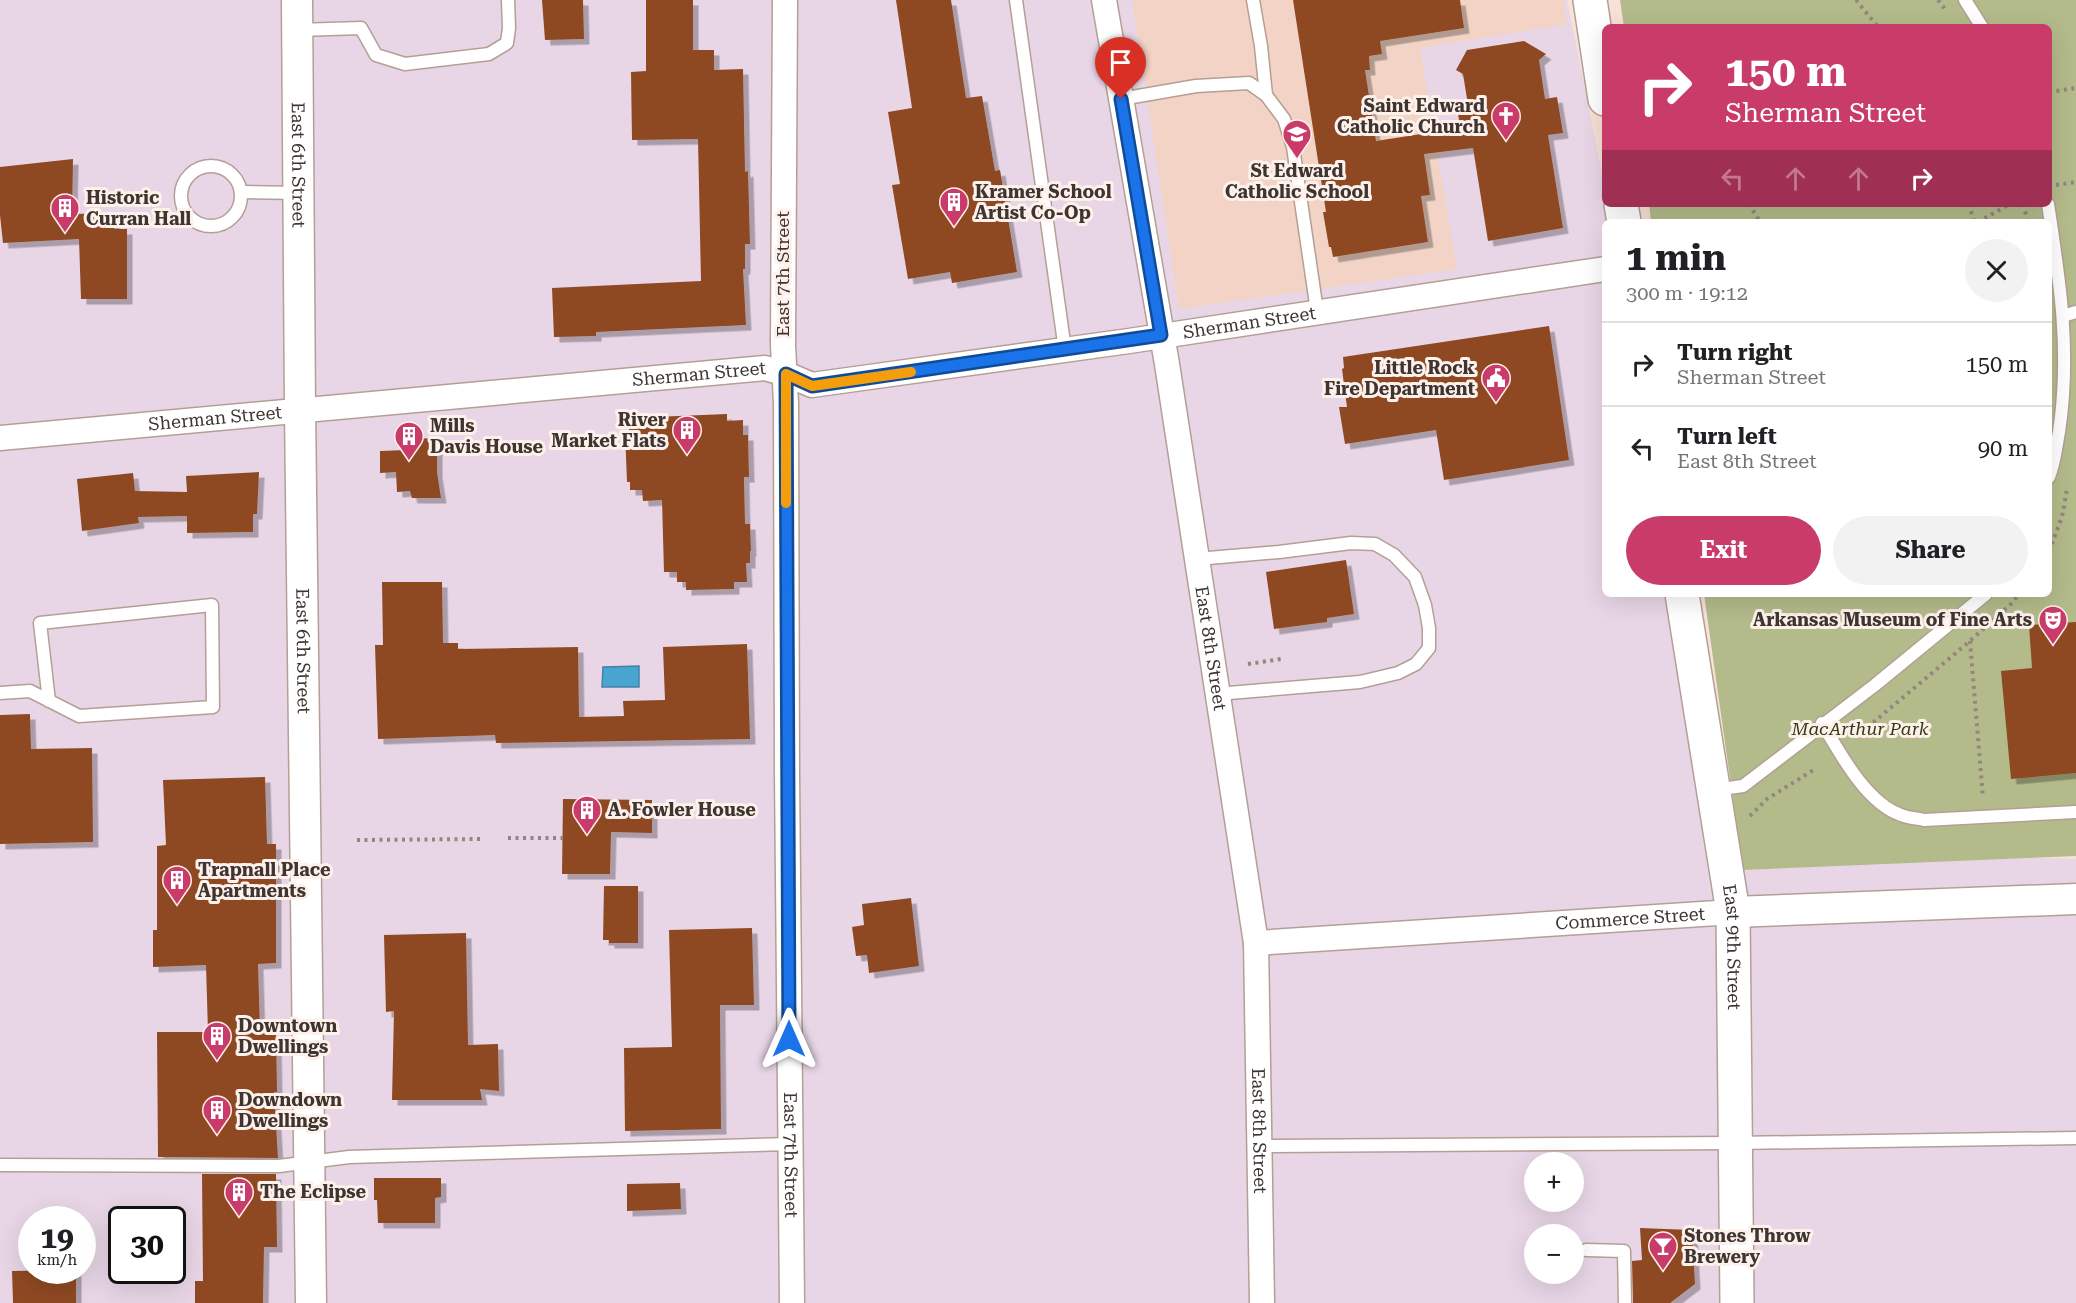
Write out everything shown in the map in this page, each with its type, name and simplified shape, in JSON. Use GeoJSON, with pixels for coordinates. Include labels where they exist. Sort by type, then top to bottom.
{"type":"FeatureCollection","features":[{"type":"Feature","properties":{"kind":"main road"},"geometry":{"type":"LineString","coordinates":[[1590,0],[1602,79]]}},
{"type":"Feature","properties":{"kind":"main road","name":"East 9th Street"},"geometry":{"type":"LineString","coordinates":[[1682,597],[1733,912],[1737,1303]]}},
{"type":"Feature","properties":{"kind":"street","name":"East 6th Street"},"geometry":{"type":"LineString","coordinates":[[297,0],[311,1303]]}},
{"type":"Feature","properties":{"kind":"street","name":"East 7th Street"},"geometry":{"type":"LineString","coordinates":[[785,0],[783,345],[786,374],[792,1303]]}},
{"type":"Feature","properties":{"kind":"street","name":"East 8th Street"},"geometry":{"type":"LineString","coordinates":[[1104,0],[1161,335],[1256,943],[1262,1303]]}},
{"type":"Feature","properties":{"kind":"street","name":"Sherman Street"},"geometry":{"type":"LineString","coordinates":[[0,438],[765,368],[786,374],[812,386],[1602,269]]}},
{"type":"Feature","properties":{"kind":"street","name":"Commerce Street"},"geometry":{"type":"LineString","coordinates":[[1256,943],[1733,912],[2076,898]]}},
{"type":"Feature","properties":{"kind":"lane"},"geometry":{"type":"LineString","coordinates":[[298,30],[361,28],[376,55],[405,64],[489,54],[507,43],[508,0]]}},
{"type":"Feature","properties":{"kind":"lane"},"geometry":{"type":"LineString","coordinates":[[1016,0],[1065,350]]}},
{"type":"Feature","properties":{"kind":"lane"},"geometry":{"type":"LineString","coordinates":[[1253,0],[1262,46],[1266,95]]}},
{"type":"Feature","properties":{"kind":"lane"},"geometry":{"type":"LineString","coordinates":[[1965,0],[1980,24]]}},
{"type":"Feature","properties":{"kind":"lane"},"geometry":{"type":"LineString","coordinates":[[1121,99],[1196,86],[1250,83],[1266,95],[1284,119],[1293,147],[1317,311]]}},
{"type":"Feature","properties":{"kind":"lane"},"geometry":{"type":"LineString","coordinates":[[208,165],[223,168],[232,173],[241,192],[240,206],[234,215],[221,224],[201,225],[192,219],[182,206],[182,185],[189,174],[208,165]]}},
{"type":"Feature","properties":{"kind":"lane"},"geometry":{"type":"LineString","coordinates":[[241,192],[299,193]]}},
{"type":"Feature","properties":{"kind":"lane"},"geometry":{"type":"LineString","coordinates":[[2052,231],[2062,298],[2064,352],[2062,411],[2052,470]]}},
{"type":"Feature","properties":{"kind":"lane"},"geometry":{"type":"LineString","coordinates":[[2063,316],[2076,312]]}},
{"type":"Feature","properties":{"kind":"lane"},"geometry":{"type":"LineString","coordinates":[[1197,559],[1351,543],[1375,544],[1394,555],[1415,577],[1425,605],[1429,628],[1429,648],[1416,664],[1398,673],[1360,682],[1217,694]]}},
{"type":"Feature","properties":{"kind":"lane"},"geometry":{"type":"LineString","coordinates":[[1713,790],[1743,786],[1822,723],[1875,685],[1982,597]]}},
{"type":"Feature","properties":{"kind":"lane"},"geometry":{"type":"LineString","coordinates":[[0,693],[30,691],[49,701],[79,716],[213,707],[213,605],[40,623],[49,701]]}},
{"type":"Feature","properties":{"kind":"lane"},"geometry":{"type":"LineString","coordinates":[[1822,723],[1843,759],[1878,802],[1899,815],[1924,820],[2076,812]]}},
{"type":"Feature","properties":{"kind":"lane"},"geometry":{"type":"LineString","coordinates":[[1259,1146],[2076,1138]]}},
{"type":"Feature","properties":{"kind":"lane"},"geometry":{"type":"LineString","coordinates":[[0,1165],[279,1166],[361,1157],[790,1144]]}},
{"type":"Feature","properties":{"kind":"lane"},"geometry":{"type":"LineString","coordinates":[[1586,1250],[1624,1251],[1625,1303]]}},
{"type":"Feature","properties":{"kind":"path"},"geometry":{"type":"LineString","coordinates":[[1856,0],[1876,24]]}},
{"type":"Feature","properties":{"kind":"path"},"geometry":{"type":"LineString","coordinates":[[2052,92],[2076,88]]}},
{"type":"Feature","properties":{"kind":"path"},"geometry":{"type":"LineString","coordinates":[[2052,186],[2076,182]]}},
{"type":"Feature","properties":{"kind":"path"},"geometry":{"type":"LineString","coordinates":[[1982,219],[2004,207]]}},
{"type":"Feature","properties":{"kind":"path"},"geometry":{"type":"LineString","coordinates":[[2052,543],[2062,517],[2068,484]]}},
{"type":"Feature","properties":{"kind":"path"},"geometry":{"type":"LineString","coordinates":[[1856,737],[1970,641],[2017,597]]}},
{"type":"Feature","properties":{"kind":"path"},"geometry":{"type":"LineString","coordinates":[[1970,641],[1984,817]]}},
{"type":"Feature","properties":{"kind":"path"},"geometry":{"type":"LineString","coordinates":[[1248,664],[1281,659]]}},
{"type":"Feature","properties":{"kind":"path"},"geometry":{"type":"LineString","coordinates":[[1748,817],[1767,800],[1815,769]]}},
{"type":"Feature","properties":{"kind":"path"},"geometry":{"type":"LineString","coordinates":[[508,838],[563,838]]}},
{"type":"Feature","properties":{"kind":"path"},"geometry":{"type":"LineString","coordinates":[[357,840],[483,839]]}},
{"type":"Feature","properties":{"kind":"shaded area"},"geometry":{"type":"Polygon","coordinates":[[[0,0],[1567,0],[1602,173],[1602,207],[1606,207],[1611,219],[1602,219],[1602,597],[1688,597],[1743,870],[2018,857],[2076,859],[2076,1303],[0,1303],[0,0]]]}},
{"type":"Feature","properties":{"kind":"shaded area","name":"St Edward Catholic School"},"geometry":{"type":"Polygon","coordinates":[[[1132,0],[1563,0],[1567,24],[1420,48],[1457,269],[1179,309],[1132,0]]]}},
{"type":"Feature","properties":{"kind":"green space","name":"MacArthur Park"},"geometry":{"type":"Polygon","coordinates":[[[1620,0],[2076,0],[2076,856],[1743,870],[1704,597],[2052,597],[2052,219],[1651,219],[1649,207],[2052,207],[2052,24],[1624,24],[1620,0]]]}},
{"type":"Feature","properties":{"kind":"water"},"geometry":{"type":"Polygon","coordinates":[[[639,666],[639,687],[602,687],[603,667],[639,666]]]}},
{"type":"Feature","properties":{"kind":"building"},"geometry":{"type":"Polygon","coordinates":[[[542,0],[583,0],[584,39],[545,40],[542,0]]]}},
{"type":"Feature","properties":{"kind":"building"},"geometry":{"type":"Polygon","coordinates":[[[646,0],[693,0],[693,50],[714,50],[714,70],[743,69],[745,172],[748,171],[750,244],[745,244],[745,269],[743,269],[746,325],[596,332],[596,336],[554,337],[552,288],[701,281],[698,139],[632,140],[631,72],[646,71],[646,0]]]}},
{"type":"Feature","properties":{"kind":"building","name":"Kramer School Artist Co-Op"},"geometry":{"type":"Polygon","coordinates":[[[896,0],[951,0],[966,98],[982,96],[995,171],[1000,170],[1017,272],[952,283],[950,272],[908,279],[892,185],[900,184],[888,112],[912,108],[896,0]]]}},
{"type":"Feature","properties":{"kind":"building"},"geometry":{"type":"Polygon","coordinates":[[[1293,0],[1460,0],[1464,28],[1380,41],[1382,54],[1369,56],[1370,70],[1365,70],[1376,141],[1460,128],[1458,113],[1469,111],[1463,74],[1456,70],[1467,50],[1524,41],[1546,54],[1539,60],[1545,99],[1557,97],[1563,133],[1548,135],[1563,228],[1488,241],[1473,148],[1424,154],[1430,195],[1421,196],[1428,242],[1333,257],[1323,212],[1326,212],[1293,0]]]}},
{"type":"Feature","properties":{"kind":"building","name":"Historic Curran Hall"},"geometry":{"type":"Polygon","coordinates":[[[73,159],[72,214],[115,213],[114,229],[127,229],[127,299],[81,299],[79,239],[3,243],[0,215],[0,167],[73,159]]]}},
{"type":"Feature","properties":{"kind":"building","name":"Little Rock Fire Department"},"geometry":{"type":"Polygon","coordinates":[[[1549,326],[1569,460],[1444,480],[1436,430],[1345,444],[1339,407],[1347,407],[1342,369],[1344,368],[1343,357],[1549,326]]]}},
{"type":"Feature","properties":{"kind":"building"},"geometry":{"type":"Polygon","coordinates":[[[727,414],[727,421],[743,420],[743,435],[748,435],[749,477],[744,477],[745,524],[750,524],[751,551],[750,563],[746,563],[747,582],[734,582],[734,589],[686,590],[686,582],[677,582],[677,572],[664,572],[662,500],[643,501],[642,490],[630,490],[630,482],[627,482],[625,432],[629,432],[629,418],[727,414]]]}},
{"type":"Feature","properties":{"kind":"building","name":"Mills Davis House"},"geometry":{"type":"Polygon","coordinates":[[[437,438],[437,472],[441,498],[412,498],[410,491],[397,492],[396,472],[380,473],[380,451],[406,450],[406,439],[437,438]]]}},
{"type":"Feature","properties":{"kind":"building"},"geometry":{"type":"Polygon","coordinates":[[[259,472],[257,514],[253,514],[253,532],[187,533],[187,516],[138,517],[139,523],[82,531],[77,479],[133,473],[135,491],[187,492],[186,476],[259,472]]]}},
{"type":"Feature","properties":{"kind":"building"},"geometry":{"type":"Polygon","coordinates":[[[1346,560],[1354,614],[1327,618],[1327,622],[1274,629],[1266,572],[1346,560]]]}},
{"type":"Feature","properties":{"kind":"building"},"geometry":{"type":"Polygon","coordinates":[[[382,582],[442,582],[443,643],[458,643],[458,649],[578,647],[579,717],[624,716],[623,701],[665,700],[663,647],[747,644],[750,739],[496,743],[495,735],[378,739],[375,645],[383,645],[382,582]]]}},
{"type":"Feature","properties":{"kind":"building","name":"Arkansas Museum of Fine Arts"},"geometry":{"type":"Polygon","coordinates":[[[2076,622],[2076,773],[2011,779],[2001,671],[2032,668],[2029,625],[2076,622]]]}},
{"type":"Feature","properties":{"kind":"building"},"geometry":{"type":"Polygon","coordinates":[[[30,714],[31,749],[92,748],[93,842],[0,844],[0,715],[30,714]]]}},
{"type":"Feature","properties":{"kind":"building"},"geometry":{"type":"Polygon","coordinates":[[[265,777],[267,844],[276,844],[276,963],[258,964],[260,1031],[276,1031],[277,1092],[274,1092],[278,1158],[158,1157],[157,1032],[208,1032],[206,965],[153,967],[153,930],[157,930],[157,846],[166,845],[163,780],[265,777]]]}},
{"type":"Feature","properties":{"kind":"building","name":"A. Fowler House"},"geometry":{"type":"Polygon","coordinates":[[[563,799],[652,800],[652,833],[611,832],[610,874],[562,874],[563,799]]]}},
{"type":"Feature","properties":{"kind":"building"},"geometry":{"type":"Polygon","coordinates":[[[604,886],[638,886],[638,943],[609,943],[609,940],[603,940],[604,886]]]}},
{"type":"Feature","properties":{"kind":"building"},"geometry":{"type":"Polygon","coordinates":[[[911,898],[919,966],[869,973],[867,955],[856,956],[852,927],[864,925],[862,904],[911,898]]]}},
{"type":"Feature","properties":{"kind":"building"},"geometry":{"type":"Polygon","coordinates":[[[752,928],[754,1005],[720,1005],[721,1129],[625,1131],[624,1048],[672,1047],[669,930],[752,928]]]}},
{"type":"Feature","properties":{"kind":"building"},"geometry":{"type":"Polygon","coordinates":[[[466,933],[468,1045],[498,1044],[499,1091],[480,1089],[482,1100],[392,1100],[394,1011],[386,1012],[384,935],[466,933]]]}},
{"type":"Feature","properties":{"kind":"building"},"geometry":{"type":"Polygon","coordinates":[[[202,1174],[276,1174],[277,1247],[264,1247],[263,1303],[195,1303],[195,1281],[203,1281],[202,1174]]]}},
{"type":"Feature","properties":{"kind":"building"},"geometry":{"type":"Polygon","coordinates":[[[374,1178],[441,1178],[441,1197],[435,1198],[435,1223],[378,1223],[377,1200],[374,1200],[374,1178]]]}},
{"type":"Feature","properties":{"kind":"building"},"geometry":{"type":"Polygon","coordinates":[[[680,1183],[681,1209],[627,1211],[627,1184],[680,1183]]]}},
{"type":"Feature","properties":{"kind":"building","name":"Stones Throw Brewery"},"geometry":{"type":"Polygon","coordinates":[[[1640,1228],[1692,1230],[1695,1284],[1670,1303],[1633,1303],[1632,1261],[1642,1260],[1640,1228]]]}},
{"type":"Feature","properties":{"kind":"building"},"geometry":{"type":"Polygon","coordinates":[[[12,1271],[18,1271],[18,1284],[76,1284],[76,1303],[13,1303],[12,1271]]]}},
{"type":"Feature","properties":{"kind":"slow traffic"},"geometry":{"type":"LineString","coordinates":[[786,503],[786,374],[812,386],[911,372]]}},
{"type":"Feature","properties":{"kind":"place","name":"Saint Edward Catholic Church"},"geometry":{"type":"Point","coordinates":[1506,142]}},
{"type":"Feature","properties":{"kind":"place","name":"St Edward Catholic School"},"geometry":{"type":"Point","coordinates":[1297,160]}},
{"type":"Feature","properties":{"kind":"place","name":"Kramer School Artist Co-Op"},"geometry":{"type":"Point","coordinates":[954,228]}},
{"type":"Feature","properties":{"kind":"place","name":"Historic Curran Hall"},"geometry":{"type":"Point","coordinates":[65,234]}},
{"type":"Feature","properties":{"kind":"place","name":"Little Rock Fire Department"},"geometry":{"type":"Point","coordinates":[1496,404]}},
{"type":"Feature","properties":{"kind":"place","name":"River Market Flats"},"geometry":{"type":"Point","coordinates":[687,456]}},
{"type":"Feature","properties":{"kind":"place","name":"Mills Davis House"},"geometry":{"type":"Point","coordinates":[409,462]}},
{"type":"Feature","properties":{"kind":"place","name":"Arkansas Museum of Fine Arts"},"geometry":{"type":"Point","coordinates":[2053,646]}},
{"type":"Feature","properties":{"kind":"place","name":"A. Fowler House"},"geometry":{"type":"Point","coordinates":[587,836]}},
{"type":"Feature","properties":{"kind":"place","name":"Trapnall Place Apartments"},"geometry":{"type":"Point","coordinates":[177,906]}},
{"type":"Feature","properties":{"kind":"place","name":"Downtown Dwellings"},"geometry":{"type":"Point","coordinates":[217,1062]}},
{"type":"Feature","properties":{"kind":"place","name":"Downdown Dwellings"},"geometry":{"type":"Point","coordinates":[217,1136]}},
{"type":"Feature","properties":{"kind":"place","name":"The Eclipse"},"geometry":{"type":"Point","coordinates":[239,1218]}},
{"type":"Feature","properties":{"kind":"place","name":"Stones Throw Brewery"},"geometry":{"type":"Point","coordinates":[1663,1272]}},
{"type":"Feature","properties":{"kind":"route"},"geometry":{"type":"LineString","coordinates":[[789,1039],[786,374],[812,386],[1161,335],[1121,99]]}}]}
